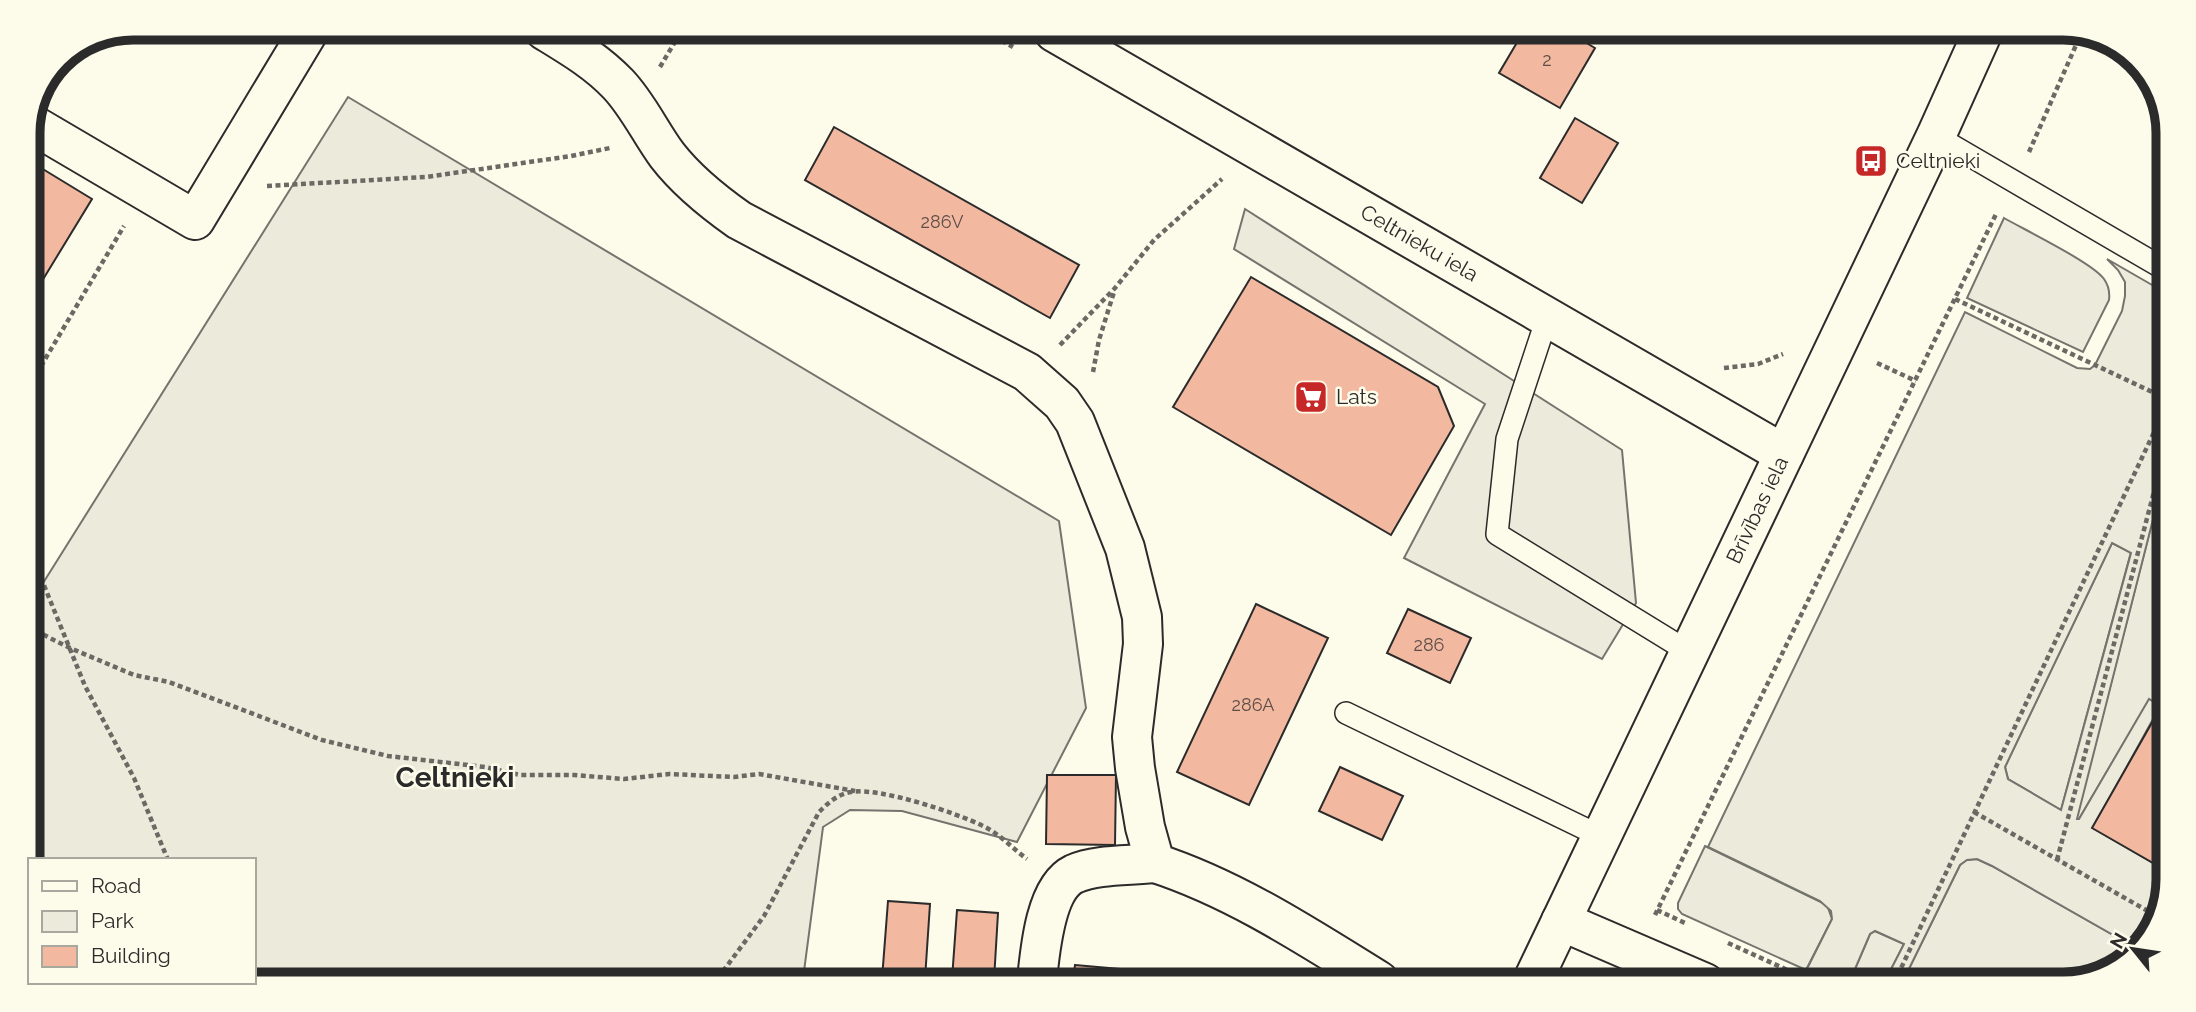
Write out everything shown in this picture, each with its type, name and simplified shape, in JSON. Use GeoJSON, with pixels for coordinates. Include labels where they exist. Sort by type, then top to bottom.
{"type":"FeatureCollection","features":[{"type":"Feature","properties":{"kind":"street"},"geometry":{"type":"LineString","coordinates":[[40,129],[195,220],[303,40]]}},
{"type":"Feature","properties":{"kind":"street"},"geometry":{"type":"LineString","coordinates":[[559,40],[603,70],[628,96],[684,176],[739,220],[1027,372],[1062,403],[1074,422],[1125,548],[1142,617],[1143,644],[1132,737],[1145,827],[1155,863]]}},
{"type":"Feature","properties":{"kind":"street","name":"Celtnieku iela"},"geometry":{"type":"LineString","coordinates":[[1068,40],[1784,454]]}},
{"type":"Feature","properties":{"kind":"street","name":"Brīvības iela"},"geometry":{"type":"LineString","coordinates":[[1537,972],[1936,136],[1979,40]]}},
{"type":"Feature","properties":{"kind":"street"},"geometry":{"type":"LineString","coordinates":[[1038,972],[1047,916],[1063,882],[1076,873],[1088,870],[1155,863],[1186,874],[1229,895],[1300,932],[1364,972]]}},
{"type":"Feature","properties":{"kind":"street"},"geometry":{"type":"LineString","coordinates":[[1561,921],[1682,972]]}},
{"type":"Feature","properties":{"kind":"lane"},"geometry":{"type":"LineString","coordinates":[[1936,136],[2156,264]]}},
{"type":"Feature","properties":{"kind":"lane"},"geometry":{"type":"LineString","coordinates":[[1547,318],[1507,439],[1497,534],[1689,652]]}},
{"type":"Feature","properties":{"kind":"lane"},"geometry":{"type":"LineString","coordinates":[[1346,713],[1600,836]]}},
{"type":"Feature","properties":{"kind":"path"},"geometry":{"type":"LineString","coordinates":[[1635,952],[2012,181],[2028,156],[2078,42]]}},
{"type":"Feature","properties":{"kind":"path"},"geometry":{"type":"LineString","coordinates":[[214,189],[426,177],[609,149],[629,141],[648,127]]}},
{"type":"Feature","properties":{"kind":"path"},"geometry":{"type":"LineString","coordinates":[[1027,372],[1071,337],[1154,240],[1230,172]]}},
{"type":"Feature","properties":{"kind":"path"},"geometry":{"type":"LineString","coordinates":[[40,368],[144,191]]}},
{"type":"Feature","properties":{"kind":"path"},"geometry":{"type":"LineString","coordinates":[[1093,374],[1099,340],[1115,288]]}},
{"type":"Feature","properties":{"kind":"path"},"geometry":{"type":"LineString","coordinates":[[1955,299],[2156,394]]}},
{"type":"Feature","properties":{"kind":"path"},"geometry":{"type":"LineString","coordinates":[[1899,972],[2156,428]]}},
{"type":"Feature","properties":{"kind":"path"},"geometry":{"type":"LineString","coordinates":[[2057,860],[2156,484]]}},
{"type":"Feature","properties":{"kind":"path"},"geometry":{"type":"LineString","coordinates":[[40,575],[85,686],[134,778],[167,858]]}},
{"type":"Feature","properties":{"kind":"path"},"geometry":{"type":"LineString","coordinates":[[40,633],[134,675],[169,682],[322,740],[388,756],[520,775],[624,779],[669,774],[734,777],[759,774],[901,799],[982,825],[1063,882]]}},
{"type":"Feature","properties":{"kind":"path"},"geometry":{"type":"LineString","coordinates":[[722,972],[764,916],[819,812],[834,799],[855,791]]}},
{"type":"Feature","properties":{"kind":"path"},"geometry":{"type":"LineString","coordinates":[[1974,812],[2150,912]]}},
{"type":"Feature","properties":{"kind":"path"},"geometry":{"type":"LineString","coordinates":[[1657,910],[1693,927]]}},
{"type":"Feature","properties":{"kind":"path"},"geometry":{"type":"LineString","coordinates":[[1717,938],[1792,972]]}},
{"type":"Feature","properties":{"kind":"green space"},"geometry":{"type":"Polygon","coordinates":[[[348,97],[1059,521],[1086,708],[1017,842],[902,811],[850,810],[823,827],[804,972],[256,972],[256,858],[40,858],[40,588],[348,97]]]}},
{"type":"Feature","properties":{"kind":"green space"},"geometry":{"type":"Polygon","coordinates":[[[2004,218],[2073,256],[2097,272],[2106,282],[2109,300],[2083,352],[1967,298],[2004,218]]]}},
{"type":"Feature","properties":{"kind":"green space"},"geometry":{"type":"Polygon","coordinates":[[[2156,507],[2156,704],[2149,700],[2076,820],[2156,507]]]}},
{"type":"Feature","properties":{"kind":"green space"},"geometry":{"type":"Polygon","coordinates":[[[2112,543],[2131,552],[2061,810],[2008,779],[2005,767],[2112,543]]]}},
{"type":"Feature","properties":{"kind":"green space"},"geometry":{"type":"Polygon","coordinates":[[[1705,846],[1827,905],[1832,919],[1806,970],[1682,914],[1678,903],[1705,846]]]}},
{"type":"Feature","properties":{"kind":"green space"},"geometry":{"type":"Polygon","coordinates":[[[1977,859],[1992,866],[2129,944],[2104,962],[2081,970],[1907,972],[1960,865],[1966,860],[1977,859]]]}},
{"type":"Feature","properties":{"kind":"green space"},"geometry":{"type":"Polygon","coordinates":[[[1875,931],[1904,944],[1890,972],[1854,972],[1870,934],[1875,931]]]}},
{"type":"Feature","properties":{"kind":"shaded area"},"geometry":{"type":"Polygon","coordinates":[[[1245,209],[1622,450],[1636,603],[1602,659],[1404,558],[1485,404],[1234,249],[1245,209]]]}},
{"type":"Feature","properties":{"kind":"shaded area"},"geometry":{"type":"Polygon","coordinates":[[[2107,259],[2156,287],[2156,508],[2077,819],[2149,699],[2156,703],[2156,720],[2153,719],[2093,828],[2156,865],[2154,897],[2149,914],[2129,944],[1992,866],[1977,859],[1967,860],[1960,865],[1907,972],[1890,972],[1904,944],[1875,931],[1870,934],[1854,972],[1803,972],[1832,919],[1831,911],[1820,901],[1708,847],[1965,312],[2077,368],[2090,369],[2095,365],[2122,311],[2125,282],[2107,259]],[[2112,543],[2005,767],[2008,779],[2061,810],[2131,553],[2112,543]]]}},
{"type":"Feature","properties":{"kind":"building"},"geometry":{"type":"Polygon","coordinates":[[[1518,40],[1581,40],[1595,48],[1560,108],[1499,73],[1518,40]]]}},
{"type":"Feature","properties":{"kind":"building"},"geometry":{"type":"Polygon","coordinates":[[[1575,118],[1618,143],[1582,203],[1540,178],[1575,118]]]}},
{"type":"Feature","properties":{"kind":"building"},"geometry":{"type":"Polygon","coordinates":[[[834,127],[1079,265],[1050,318],[805,180],[834,127]]]}},
{"type":"Feature","properties":{"kind":"building"},"geometry":{"type":"Polygon","coordinates":[[[40,167],[92,199],[40,284],[40,167]]]}},
{"type":"Feature","properties":{"kind":"building","name":"Lats"},"geometry":{"type":"Polygon","coordinates":[[[1251,277],[1438,387],[1454,426],[1391,535],[1173,407],[1251,277]]]}},
{"type":"Feature","properties":{"kind":"building"},"geometry":{"type":"Polygon","coordinates":[[[1256,604],[1328,638],[1249,805],[1177,772],[1256,604]]]}},
{"type":"Feature","properties":{"kind":"building"},"geometry":{"type":"Polygon","coordinates":[[[1408,609],[1471,638],[1450,683],[1387,653],[1408,609]]]}},
{"type":"Feature","properties":{"kind":"building"},"geometry":{"type":"Polygon","coordinates":[[[2154,719],[2156,720],[2156,865],[2092,828],[2154,719]]]}},
{"type":"Feature","properties":{"kind":"building"},"geometry":{"type":"Polygon","coordinates":[[[1340,767],[1403,796],[1382,840],[1319,811],[1340,767]]]}},
{"type":"Feature","properties":{"kind":"building"},"geometry":{"type":"Polygon","coordinates":[[[1047,775],[1116,775],[1115,845],[1046,844],[1047,775]]]}},
{"type":"Feature","properties":{"kind":"building"},"geometry":{"type":"Polygon","coordinates":[[[888,901],[930,904],[925,972],[883,972],[888,901]]]}},
{"type":"Feature","properties":{"kind":"building"},"geometry":{"type":"Polygon","coordinates":[[[957,910],[998,913],[994,972],[953,972],[957,910]]]}},
{"type":"Feature","properties":{"kind":"building"},"geometry":{"type":"Polygon","coordinates":[[[1075,965],[1155,972],[1074,972],[1075,965]]]}},
{"type":"Feature","properties":{"kind":"place","name":"Celtnieki"},"geometry":{"type":"Point","coordinates":[1871,161]}},
{"type":"Feature","properties":{"kind":"place","name":"Lats"},"geometry":{"type":"Point","coordinates":[1311,397]}},
{"type":"Feature","properties":{"kind":"district","name":"Celtnieki"},"geometry":{"type":"Point","coordinates":[455,777]}}]}
